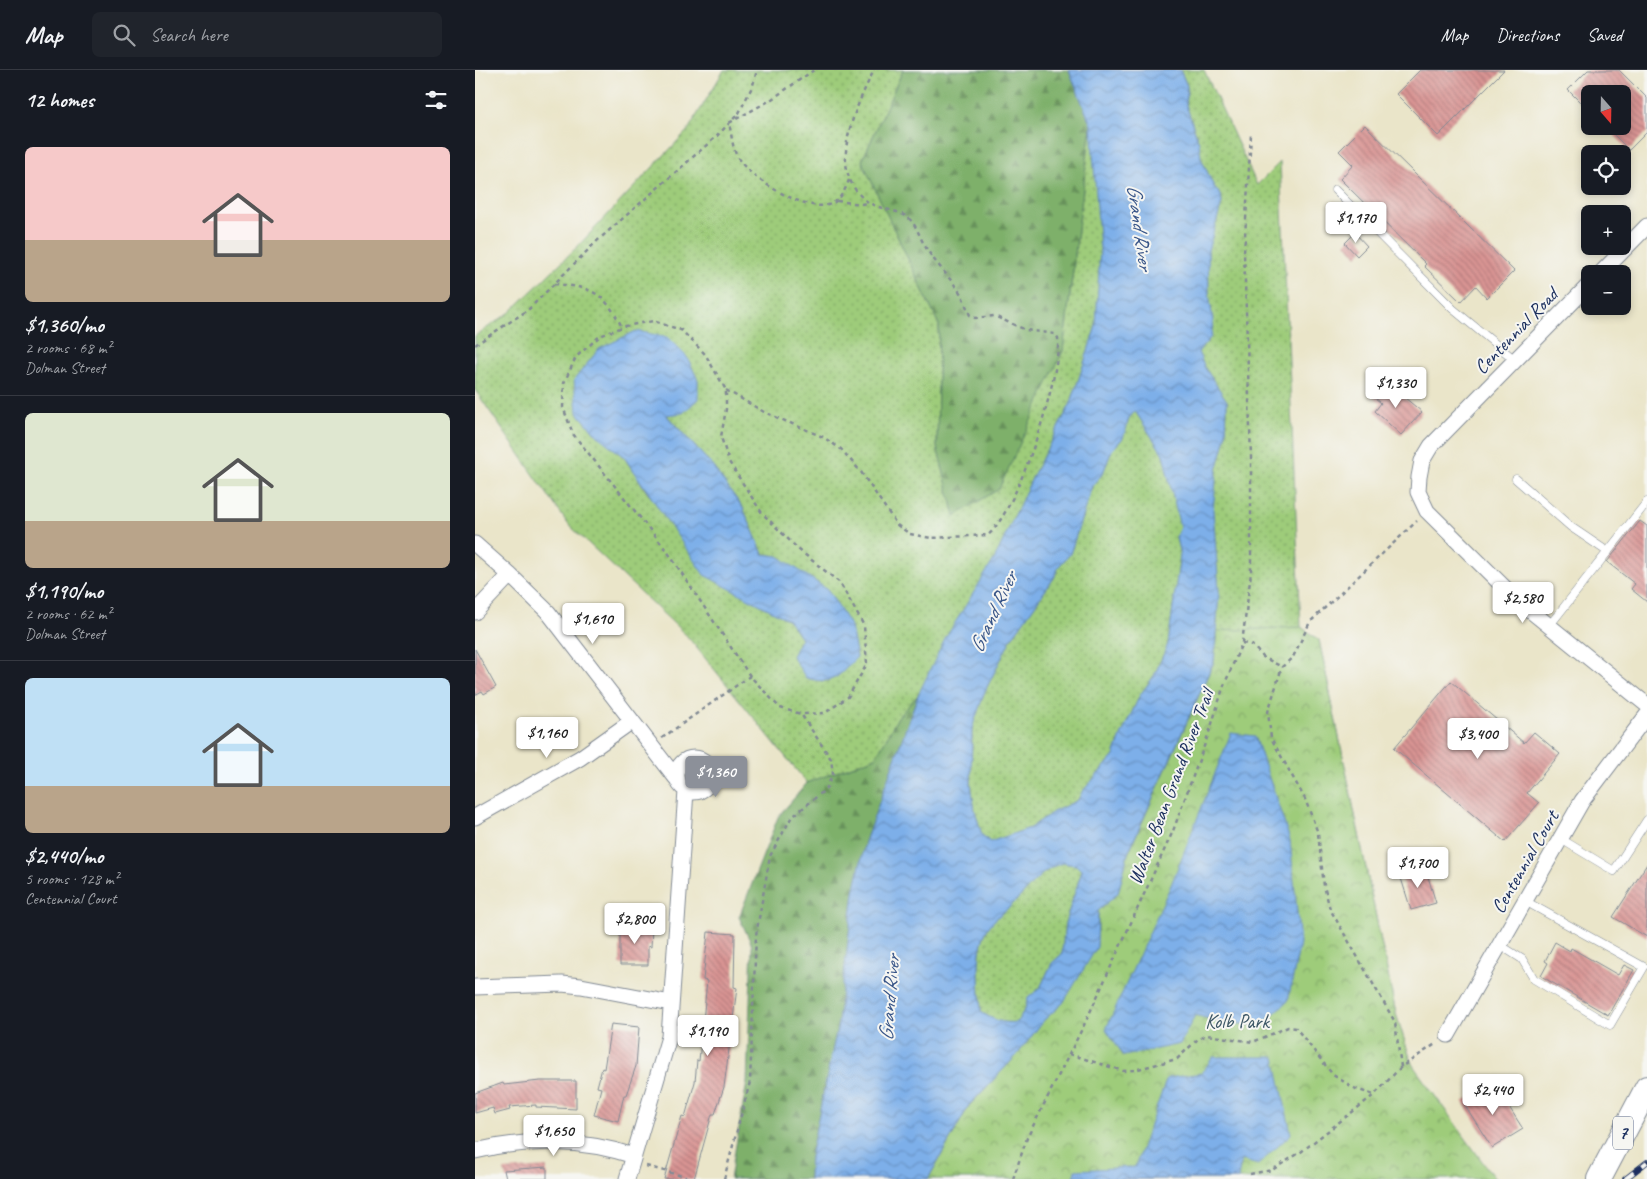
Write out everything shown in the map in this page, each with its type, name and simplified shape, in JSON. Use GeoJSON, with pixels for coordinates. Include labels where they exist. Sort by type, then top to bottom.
{"type":"FeatureCollection","features":[{"type":"Feature","properties":{"kind":"main road","name":"7"},"geometry":{"type":"LineString","coordinates":[[1599,1179],[1647,1088]]}},
{"type":"Feature","properties":{"kind":"street"},"geometry":{"type":"LineString","coordinates":[[1609,265],[1647,226]]}},
{"type":"Feature","properties":{"kind":"street","name":"Centennial Road"},"geometry":{"type":"LineString","coordinates":[[1581,293],[1431,446],[1422,461],[1418,492],[1427,511],[1516,599],[1647,705]]}},
{"type":"Feature","properties":{"kind":"street"},"geometry":{"type":"LineString","coordinates":[[475,544],[548,612],[678,783],[687,791],[698,792],[708,785],[711,774],[707,764],[698,757],[686,758],[678,766],[676,778]]}},
{"type":"Feature","properties":{"kind":"street"},"geometry":{"type":"LineString","coordinates":[[475,612],[510,575]]}},
{"type":"Feature","properties":{"kind":"street","name":"Centennial Court"},"geometry":{"type":"LineString","coordinates":[[1448,1035],[1582,802],[1647,715]]}},
{"type":"Feature","properties":{"kind":"street"},"geometry":{"type":"LineString","coordinates":[[475,818],[580,758],[632,721]]}},
{"type":"Feature","properties":{"kind":"street"},"geometry":{"type":"LineString","coordinates":[[627,1179],[669,1037],[687,791]]}},
{"type":"Feature","properties":{"kind":"street"},"geometry":{"type":"LineString","coordinates":[[475,987],[562,984],[671,1003]]}},
{"type":"Feature","properties":{"kind":"street"},"geometry":{"type":"LineString","coordinates":[[475,1150],[504,1145],[560,1142],[590,1145],[634,1156]]}},
{"type":"Feature","properties":{"kind":"lane"},"geometry":{"type":"LineString","coordinates":[[1335,190],[1453,309],[1515,360]]}},
{"type":"Feature","properties":{"kind":"lane"},"geometry":{"type":"LineString","coordinates":[[1515,479],[1571,527],[1608,552]]}},
{"type":"Feature","properties":{"kind":"lane"},"geometry":{"type":"LineString","coordinates":[[1549,626],[1647,502]]}},
{"type":"Feature","properties":{"kind":"lane"},"geometry":{"type":"LineString","coordinates":[[1561,839],[1614,871],[1647,820]]}},
{"type":"Feature","properties":{"kind":"lane"},"geometry":{"type":"LineString","coordinates":[[1500,944],[1522,960],[1534,978],[1610,1025],[1644,967],[1525,901]]}},
{"type":"Feature","properties":{"kind":"path"},"geometry":{"type":"LineString","coordinates":[[475,345],[513,322],[597,241],[729,123],[747,98],[757,70]]}},
{"type":"Feature","properties":{"kind":"path"},"geometry":{"type":"LineString","coordinates":[[729,123],[769,101],[814,70]]}},
{"type":"Feature","properties":{"kind":"path"},"geometry":{"type":"LineString","coordinates":[[726,390],[726,409],[721,437],[729,462],[762,513],[798,549],[840,583],[864,626],[867,664],[849,698],[825,713],[801,714],[781,708],[750,676],[667,551],[573,434],[563,407],[564,383],[576,357],[600,336],[621,327],[653,321],[681,330],[705,354],[726,390],[764,412],[823,437],[841,449],[861,472],[897,525],[910,534],[931,538],[980,536],[988,535],[993,531],[1013,494],[1041,429],[1053,389],[1058,338],[1055,334],[1027,330],[993,316],[975,318],[970,315],[960,292],[925,246],[911,220],[905,215],[880,208],[860,195],[850,179],[847,144],[852,122],[874,70]]}},
{"type":"Feature","properties":{"kind":"path"},"geometry":{"type":"LineString","coordinates":[[729,123],[735,150],[740,160],[756,176],[794,200],[827,206],[837,201],[850,179]]}},
{"type":"Feature","properties":{"kind":"path","name":"Walter Bean Grand River Trail"},"geometry":{"type":"LineString","coordinates":[[1013,1179],[1027,1138],[1069,1054],[1173,831],[1211,727],[1223,688],[1242,643],[1251,573],[1251,457],[1244,253],[1251,134]]}},
{"type":"Feature","properties":{"kind":"path"},"geometry":{"type":"LineString","coordinates":[[837,201],[862,204],[869,202]]}},
{"type":"Feature","properties":{"kind":"path"},"geometry":{"type":"LineString","coordinates":[[554,284],[584,287],[594,291],[607,301],[621,327]]}},
{"type":"Feature","properties":{"kind":"path"},"geometry":{"type":"LineString","coordinates":[[1401,1067],[1395,1022],[1330,909],[1323,886],[1318,833],[1305,799],[1271,738],[1267,712],[1282,667],[1293,657],[1310,622],[1427,511]]}},
{"type":"Feature","properties":{"kind":"path"},"geometry":{"type":"LineString","coordinates":[[1242,643],[1252,645],[1263,657],[1282,667]]}},
{"type":"Feature","properties":{"kind":"path"},"geometry":{"type":"LineString","coordinates":[[661,738],[750,676]]}},
{"type":"Feature","properties":{"kind":"path"},"geometry":{"type":"LineString","coordinates":[[724,1179],[750,1082],[756,936],[770,856],[791,818],[826,788],[833,774],[831,759],[801,714]]}},
{"type":"Feature","properties":{"kind":"path"},"geometry":{"type":"LineString","coordinates":[[1069,1054],[1123,1071],[1134,1070],[1177,1059],[1198,1039],[1207,1035],[1253,1042],[1288,1027],[1296,1028],[1333,1075],[1356,1088],[1374,1095]]}},
{"type":"Feature","properties":{"kind":"path"},"geometry":{"type":"LineString","coordinates":[[1249,1174],[1272,1170],[1301,1152],[1374,1095],[1401,1067],[1448,1035]]}},
{"type":"Feature","properties":{"kind":"path"},"geometry":{"type":"LineString","coordinates":[[646,1166],[693,1179]]}},
{"type":"Feature","properties":{"kind":"green space"},"geometry":{"type":"Polygon","coordinates":[[[724,70],[903,70],[862,161],[939,325],[937,447],[955,515],[1063,351],[1091,125],[1104,201],[1096,326],[1071,403],[1034,474],[995,558],[918,695],[898,717],[876,757],[807,783],[687,636],[568,524],[475,390],[475,336],[509,313],[579,245],[688,130],[724,70]],[[667,337],[577,412],[598,436],[624,457],[648,494],[752,600],[789,620],[801,638],[822,682],[837,677],[857,657],[778,556],[763,554],[743,508],[710,463],[666,414],[698,380],[687,357],[667,337]]]}},
{"type":"Feature","properties":{"kind":"green space"},"geometry":{"type":"Polygon","coordinates":[[[903,70],[1069,70],[1091,125],[1063,351],[999,489],[955,516],[937,447],[939,325],[862,161],[903,70]]]}},
{"type":"Feature","properties":{"kind":"green space","name":"Kolb Park"},"geometry":{"type":"Polygon","coordinates":[[[1180,70],[1204,70],[1257,185],[1280,162],[1301,627],[1319,640],[1396,1014],[1412,1064],[928,1179],[1017,1055],[1214,661],[1219,592],[1212,510],[1217,470],[1226,437],[1227,401],[1205,368],[1197,352],[1211,337],[1213,321],[1209,294],[1208,250],[1222,203],[1221,195],[1214,187],[1201,158],[1199,143],[1186,105],[1187,86],[1180,70]]]}},
{"type":"Feature","properties":{"kind":"green space"},"geometry":{"type":"Polygon","coordinates":[[[1135,411],[1163,454],[1181,527],[1176,537],[1180,555],[1168,644],[1154,676],[1140,695],[1114,756],[1082,792],[1078,800],[1053,812],[1030,828],[990,842],[982,835],[975,811],[971,784],[972,728],[985,691],[1011,639],[1054,578],[1059,566],[1070,554],[1092,486],[1103,473],[1112,450],[1123,438],[1129,418],[1135,411]]]}},
{"type":"Feature","properties":{"kind":"green space","name":"Kolb Park"},"geometry":{"type":"Polygon","coordinates":[[[1301,627],[1319,640],[1396,1014],[1412,1064],[1495,1179],[928,1179],[969,1106],[1017,1055],[1044,1020],[1063,1003],[1098,931],[1098,911],[1118,893],[1128,854],[1214,662],[1217,631],[1301,627]]]}},
{"type":"Feature","properties":{"kind":"green space"},"geometry":{"type":"Polygon","coordinates":[[[918,695],[865,842],[854,893],[838,1024],[810,1157],[809,1179],[730,1179],[747,1082],[752,945],[739,917],[778,817],[807,783],[876,757],[898,717],[918,695]]]}},
{"type":"Feature","properties":{"kind":"green space"},"geometry":{"type":"Polygon","coordinates":[[[1062,863],[1076,865],[1082,871],[1065,923],[1062,954],[1052,963],[1040,988],[1028,998],[1025,1009],[1017,1022],[1002,1022],[994,1019],[981,1012],[979,958],[984,937],[994,920],[1037,879],[1048,870],[1062,863]]]}},
{"type":"Feature","properties":{"kind":"water","name":"Grand River"},"geometry":{"type":"Polygon","coordinates":[[[1069,70],[1180,70],[1187,86],[1186,105],[1199,143],[1201,158],[1214,187],[1221,195],[1222,203],[1208,250],[1209,294],[1213,321],[1211,337],[1198,352],[1205,368],[1227,401],[1226,437],[1217,470],[1213,510],[1219,592],[1214,661],[1128,853],[1118,893],[1098,911],[1097,947],[1063,1003],[1044,1020],[1017,1055],[969,1105],[928,1179],[809,1179],[810,1157],[838,1024],[854,893],[865,842],[918,695],[945,639],[995,558],[1034,474],[1071,403],[1096,326],[1100,249],[1091,125],[1069,70]],[[1135,411],[1129,418],[1123,438],[1112,450],[1103,473],[1092,486],[1070,554],[1059,566],[1054,578],[1011,639],[985,691],[972,728],[971,784],[975,811],[982,835],[990,842],[1030,828],[1053,812],[1078,800],[1082,792],[1114,756],[1140,695],[1154,676],[1168,644],[1180,555],[1176,537],[1180,527],[1163,454],[1135,411]],[[1062,863],[1048,870],[1037,879],[994,920],[984,937],[979,958],[981,1012],[994,1019],[1003,1022],[1017,1022],[1025,1009],[1028,998],[1040,988],[1052,963],[1062,954],[1065,923],[1082,871],[1076,865],[1062,863]]]}},
{"type":"Feature","properties":{"kind":"water"},"geometry":{"type":"Polygon","coordinates":[[[636,331],[667,337],[687,357],[698,380],[698,399],[683,413],[666,415],[710,463],[743,508],[763,554],[778,556],[828,590],[851,627],[857,657],[835,678],[824,681],[806,678],[792,656],[801,638],[789,620],[704,575],[624,457],[598,436],[577,412],[574,380],[599,349],[636,331]]]}},
{"type":"Feature","properties":{"kind":"water"},"geometry":{"type":"Polygon","coordinates":[[[1231,733],[1255,736],[1290,840],[1300,943],[1288,1001],[1260,1026],[1220,1022],[1195,1015],[1180,1044],[1124,1056],[1106,1029],[1171,885],[1231,733]]]}},
{"type":"Feature","properties":{"kind":"water"},"geometry":{"type":"Polygon","coordinates":[[[1213,1057],[1275,1057],[1291,1134],[1258,1165],[1241,1160],[1238,1179],[1074,1179],[1075,1170],[1135,1167],[1167,1078],[1202,1073],[1213,1057]]]}},
{"type":"Feature","properties":{"kind":"building"},"geometry":{"type":"Polygon","coordinates":[[[1420,70],[1504,70],[1438,136],[1396,94],[1420,70]]]}},
{"type":"Feature","properties":{"kind":"building"},"geometry":{"type":"Polygon","coordinates":[[[1588,70],[1619,70],[1647,98],[1647,132],[1631,148],[1631,145],[1624,145],[1614,135],[1631,135],[1631,85],[1581,85],[1581,103],[1568,90],[1588,70]]]}},
{"type":"Feature","properties":{"kind":"building"},"geometry":{"type":"Polygon","coordinates":[[[1365,125],[1514,271],[1487,298],[1476,286],[1461,302],[1424,266],[1426,264],[1340,179],[1353,165],[1339,151],[1365,125]]]}},
{"type":"Feature","properties":{"kind":"building"},"geometry":{"type":"Polygon","coordinates":[[[1355,233],[1367,246],[1357,256],[1345,243],[1355,233]]]}},
{"type":"Feature","properties":{"kind":"building"},"geometry":{"type":"Polygon","coordinates":[[[1387,383],[1422,412],[1401,435],[1375,411],[1381,403],[1374,397],[1387,383]]]}},
{"type":"Feature","properties":{"kind":"building"},"geometry":{"type":"Polygon","coordinates":[[[1640,521],[1647,526],[1647,602],[1631,589],[1635,584],[1607,562],[1640,521]]]}},
{"type":"Feature","properties":{"kind":"building"},"geometry":{"type":"Polygon","coordinates":[[[475,649],[496,687],[484,694],[482,691],[475,695],[475,649]]]}},
{"type":"Feature","properties":{"kind":"building"},"geometry":{"type":"Polygon","coordinates":[[[1451,681],[1524,743],[1534,732],[1560,754],[1527,793],[1539,803],[1505,842],[1394,748],[1451,681]]]}},
{"type":"Feature","properties":{"kind":"building"},"geometry":{"type":"Polygon","coordinates":[[[1647,864],[1647,937],[1613,917],[1647,864]]]}},
{"type":"Feature","properties":{"kind":"building"},"geometry":{"type":"Polygon","coordinates":[[[1425,867],[1436,903],[1411,910],[1400,875],[1425,867]]]}},
{"type":"Feature","properties":{"kind":"building"},"geometry":{"type":"Polygon","coordinates":[[[620,926],[652,928],[651,947],[648,946],[648,965],[620,965],[620,926]]]}},
{"type":"Feature","properties":{"kind":"building"},"geometry":{"type":"Polygon","coordinates":[[[708,932],[735,934],[734,987],[737,988],[724,1087],[715,1114],[712,1114],[694,1179],[664,1179],[682,1116],[685,1117],[695,1082],[697,1060],[699,1061],[707,981],[703,980],[708,932]]]}},
{"type":"Feature","properties":{"kind":"building"},"geometry":{"type":"Polygon","coordinates":[[[1555,942],[1570,951],[1571,948],[1618,975],[1624,965],[1634,970],[1608,1015],[1541,976],[1548,963],[1545,961],[1555,942]]]}},
{"type":"Feature","properties":{"kind":"building"},"geometry":{"type":"Polygon","coordinates":[[[611,1024],[639,1027],[636,1066],[626,1095],[624,1095],[618,1121],[594,1115],[601,1088],[597,1087],[602,1068],[604,1069],[611,1024]]]}},
{"type":"Feature","properties":{"kind":"building"},"geometry":{"type":"Polygon","coordinates":[[[540,1081],[576,1081],[576,1109],[536,1107],[536,1105],[509,1107],[510,1110],[495,1114],[493,1108],[475,1113],[475,1093],[503,1083],[504,1085],[540,1081]]]}},
{"type":"Feature","properties":{"kind":"building"},"geometry":{"type":"Polygon","coordinates":[[[1494,1083],[1523,1129],[1492,1148],[1463,1102],[1494,1083]]]}},
{"type":"Feature","properties":{"kind":"building"},"geometry":{"type":"Polygon","coordinates":[[[547,1167],[547,1179],[506,1179],[504,1170],[547,1167]]]}},
{"type":"Feature","properties":{"kind":"railway"},"geometry":{"type":"LineString","coordinates":[[1625,1179],[1647,1162]]}}]}
